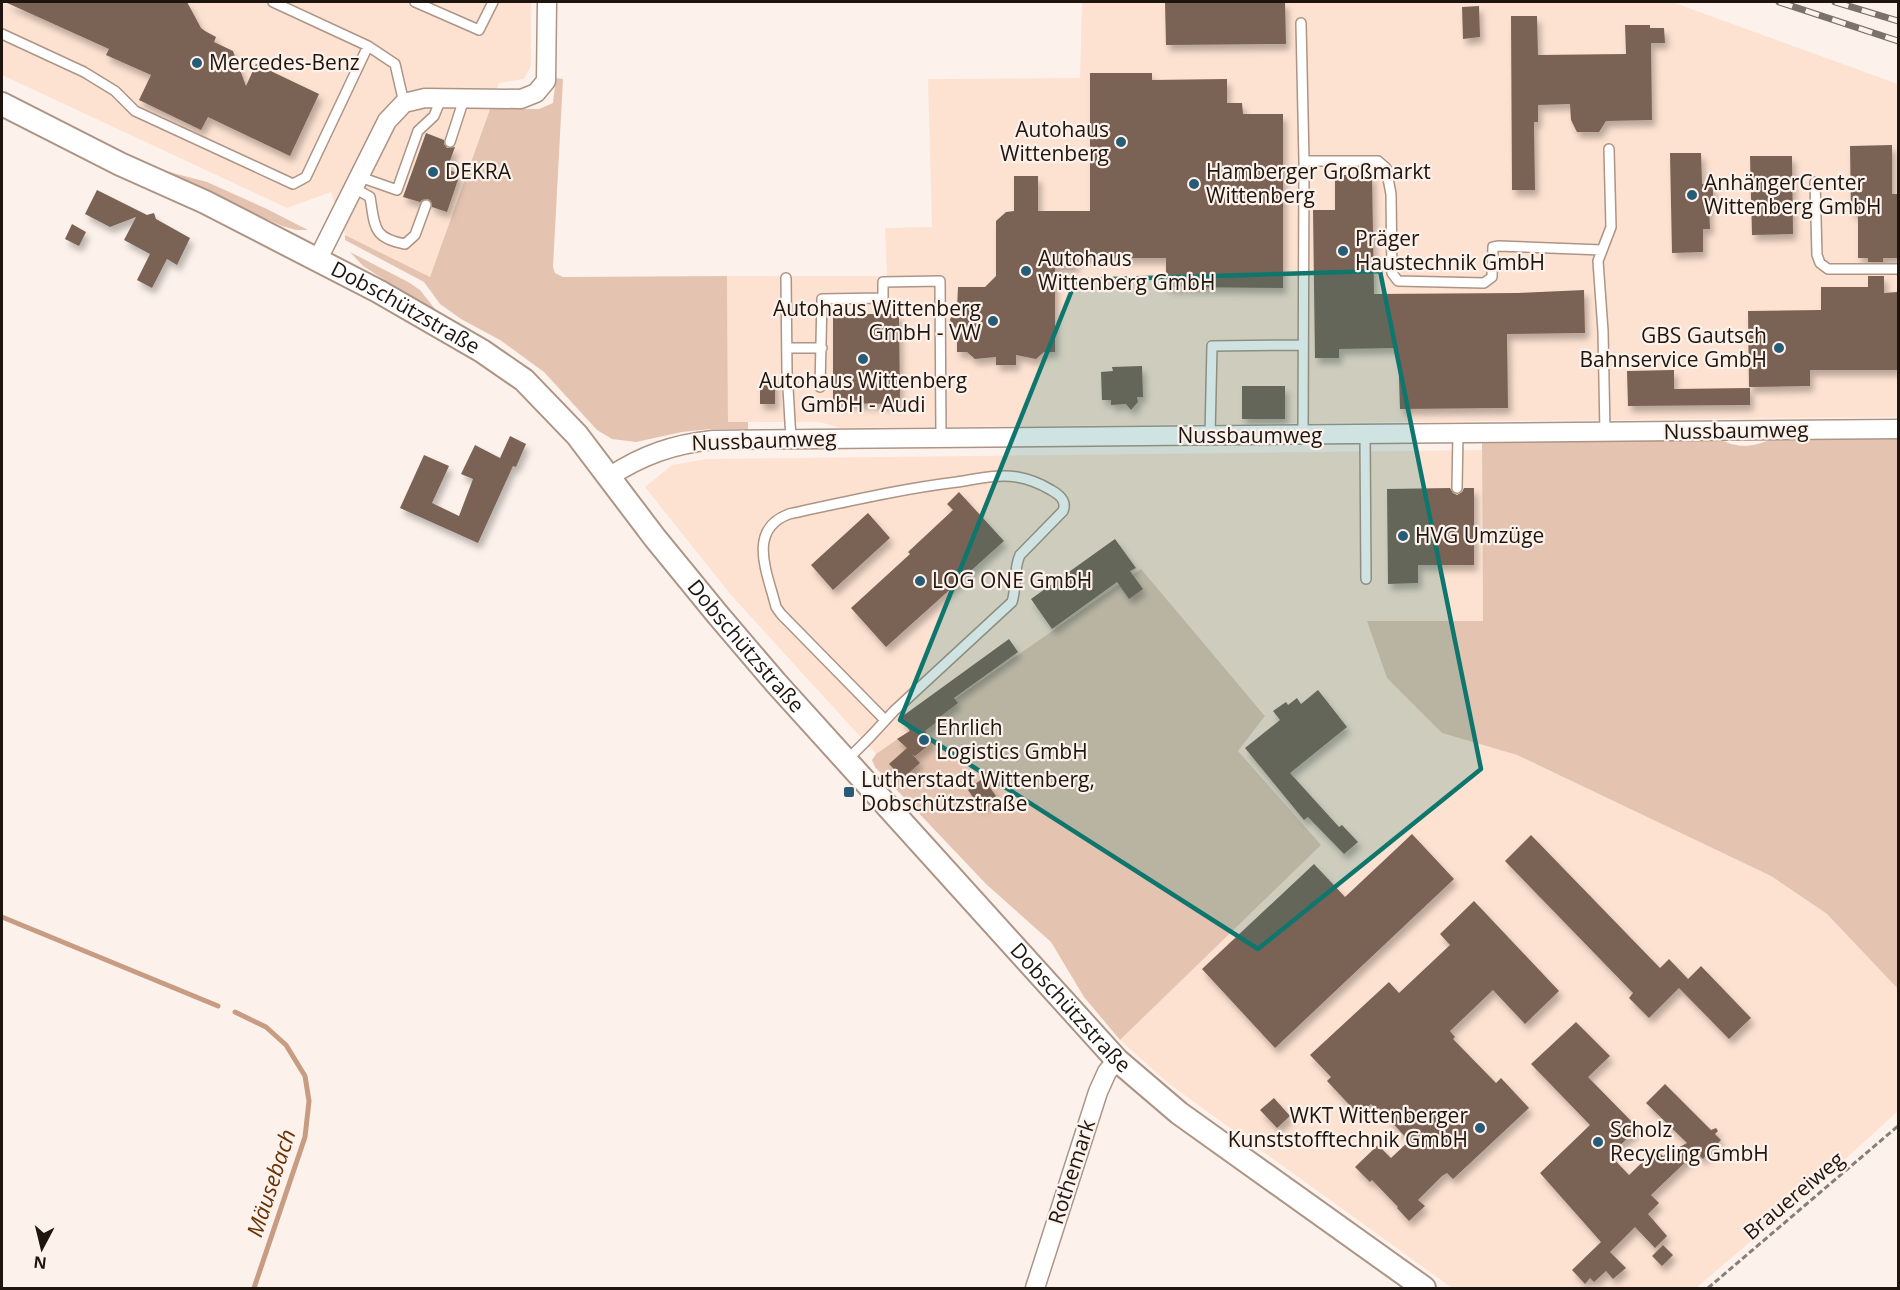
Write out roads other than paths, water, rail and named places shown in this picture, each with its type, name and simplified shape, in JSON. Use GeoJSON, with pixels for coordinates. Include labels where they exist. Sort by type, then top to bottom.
{"type":"FeatureCollection","features":[{"type":"Feature","properties":{"kind":"street"},"geometry":{"type":"LineString","coordinates":[[318,259],[387,121],[404,103],[425,98],[521,99],[536,93],[546,81],[545,2]]}},
{"type":"Feature","properties":{"kind":"street","name":"Dobschützstraße"},"geometry":{"type":"LineString","coordinates":[[2,104],[120,164],[205,202],[318,259],[415,312],[504,365],[524,380],[567,423],[718,615],[846,761],[1117,1060],[1179,1113],[1424,1288]]}},
{"type":"Feature","properties":{"kind":"street","name":"Nussbaumweg"},"geometry":{"type":"LineString","coordinates":[[609,477],[647,455],[676,445],[713,440],[1899,429]]}},
{"type":"Feature","properties":{"kind":"street","name":"Rothemark"},"geometry":{"type":"LineString","coordinates":[[1035,1288],[1098,1092],[1107,1072],[1117,1060]]}},
{"type":"Feature","properties":{"kind":"lane"},"geometry":{"type":"LineString","coordinates":[[273,2],[368,46],[395,64],[404,103]]}},
{"type":"Feature","properties":{"kind":"lane"},"geometry":{"type":"LineString","coordinates":[[415,2],[479,30],[493,2]]}},
{"type":"Feature","properties":{"kind":"lane"},"geometry":{"type":"LineString","coordinates":[[1301,24],[1304,161],[1303,436]]}},
{"type":"Feature","properties":{"kind":"lane"},"geometry":{"type":"LineString","coordinates":[[2,34],[84,72],[115,91],[135,111],[293,184],[306,177],[368,46]]}},
{"type":"Feature","properties":{"kind":"lane"},"geometry":{"type":"LineString","coordinates":[[357,182],[397,190],[418,130],[434,116],[441,99]]}},
{"type":"Feature","properties":{"kind":"lane"},"geometry":{"type":"LineString","coordinates":[[450,142],[464,99]]}},
{"type":"Feature","properties":{"kind":"lane"},"geometry":{"type":"LineString","coordinates":[[1605,432],[1603,330],[1598,261],[1611,226],[1609,148]]}},
{"type":"Feature","properties":{"kind":"lane"},"geometry":{"type":"LineString","coordinates":[[1304,161],[1378,161],[1386,168],[1390,194],[1392,273],[1398,281],[1484,283],[1492,277],[1493,247],[1499,246],[1602,250]]}},
{"type":"Feature","properties":{"kind":"lane"},"geometry":{"type":"LineString","coordinates":[[357,182],[370,197],[375,228],[388,241],[405,244],[415,235],[426,204]]}},
{"type":"Feature","properties":{"kind":"lane"},"geometry":{"type":"LineString","coordinates":[[1815,182],[1817,255],[1820,263],[1828,269],[1899,269]]}},
{"type":"Feature","properties":{"kind":"lane"},"geometry":{"type":"LineString","coordinates":[[786,278],[791,439]]}},
{"type":"Feature","properties":{"kind":"lane"},"geometry":{"type":"LineString","coordinates":[[820,387],[822,299],[884,298],[883,282],[940,281],[941,438]]}},
{"type":"Feature","properties":{"kind":"lane"},"geometry":{"type":"LineString","coordinates":[[1210,436],[1212,346],[1303,345]]}},
{"type":"Feature","properties":{"kind":"lane"},"geometry":{"type":"LineString","coordinates":[[787,348],[822,348]]}},
{"type":"Feature","properties":{"kind":"lane"},"geometry":{"type":"LineString","coordinates":[[1457,488],[1458,434]]}},
{"type":"Feature","properties":{"kind":"lane"},"geometry":{"type":"LineString","coordinates":[[1365,435],[1366,579]]}},
{"type":"Feature","properties":{"kind":"lane"},"geometry":{"type":"LineString","coordinates":[[846,761],[885,720],[1012,602],[1016,588],[1017,561],[1020,555],[1063,511],[1064,500],[1056,493],[1041,484],[1018,477],[997,476],[901,489],[789,514],[775,522],[767,531],[762,546],[763,556],[776,607],[885,720]]}},
{"type":"Feature","properties":{"kind":"waterway","name":"Mäusebach"},"geometry":{"type":"LineString","coordinates":[[2,917],[218,1006]]}},
{"type":"Feature","properties":{"kind":"waterway","name":"Mäusebach"},"geometry":{"type":"LineString","coordinates":[[235,1012],[266,1027],[286,1045],[305,1076],[309,1101],[305,1137],[254,1288]]}},
{"type":"Feature","properties":{"kind":"railway"},"geometry":{"type":"LineString","coordinates":[[1779,2],[1898,41]]}},
{"type":"Feature","properties":{"kind":"railway"},"geometry":{"type":"LineString","coordinates":[[1835,2],[1898,21]]}},
{"type":"Feature","properties":{"kind":"place","name":"Mercedes-Benz"},"geometry":{"type":"Point","coordinates":[197,63]}},
{"type":"Feature","properties":{"kind":"place","name":"Autohaus Wittenberg"},"geometry":{"type":"Point","coordinates":[1121,142]}},
{"type":"Feature","properties":{"kind":"place","name":"DEKRA"},"geometry":{"type":"Point","coordinates":[433,172]}},
{"type":"Feature","properties":{"kind":"place","name":"Hamberger Großmarkt Wittenberg"},"geometry":{"type":"Point","coordinates":[1194,184]}},
{"type":"Feature","properties":{"kind":"place","name":"AnhängerCenter Wittenberg GmbH"},"geometry":{"type":"Point","coordinates":[1692,195]}},
{"type":"Feature","properties":{"kind":"place","name":"Präger Haustechnik GmbH"},"geometry":{"type":"Point","coordinates":[1343,251]}},
{"type":"Feature","properties":{"kind":"place","name":"Autohaus Wittenberg GmbH"},"geometry":{"type":"Point","coordinates":[1026,271]}},
{"type":"Feature","properties":{"kind":"place","name":"Autohaus Wittenberg GmbH - VW"},"geometry":{"type":"Point","coordinates":[993,321]}},
{"type":"Feature","properties":{"kind":"place","name":"GBS Gautsch Bahnservice GmbH"},"geometry":{"type":"Point","coordinates":[1779,348]}},
{"type":"Feature","properties":{"kind":"place","name":"Autohaus Wittenberg GmbH - Audi"},"geometry":{"type":"Point","coordinates":[863,359]}},
{"type":"Feature","properties":{"kind":"place","name":"HVG Umzüge"},"geometry":{"type":"Point","coordinates":[1403,536]}},
{"type":"Feature","properties":{"kind":"place","name":"LOG ONE GmbH"},"geometry":{"type":"Point","coordinates":[920,581]}},
{"type":"Feature","properties":{"kind":"place","name":"Ehrlich Logistics GmbH"},"geometry":{"type":"Point","coordinates":[924,740]}},
{"type":"Feature","properties":{"kind":"place","name":"Lutherstadt Wittenberg, Dobschützstraße"},"geometry":{"type":"Point","coordinates":[849,792]}},
{"type":"Feature","properties":{"kind":"place","name":"WKT Wittenberger Kunststofftechnik GmbH"},"geometry":{"type":"Point","coordinates":[1480,1128]}},
{"type":"Feature","properties":{"kind":"place","name":"Scholz Recycling GmbH"},"geometry":{"type":"Point","coordinates":[1598,1142]}}]}
